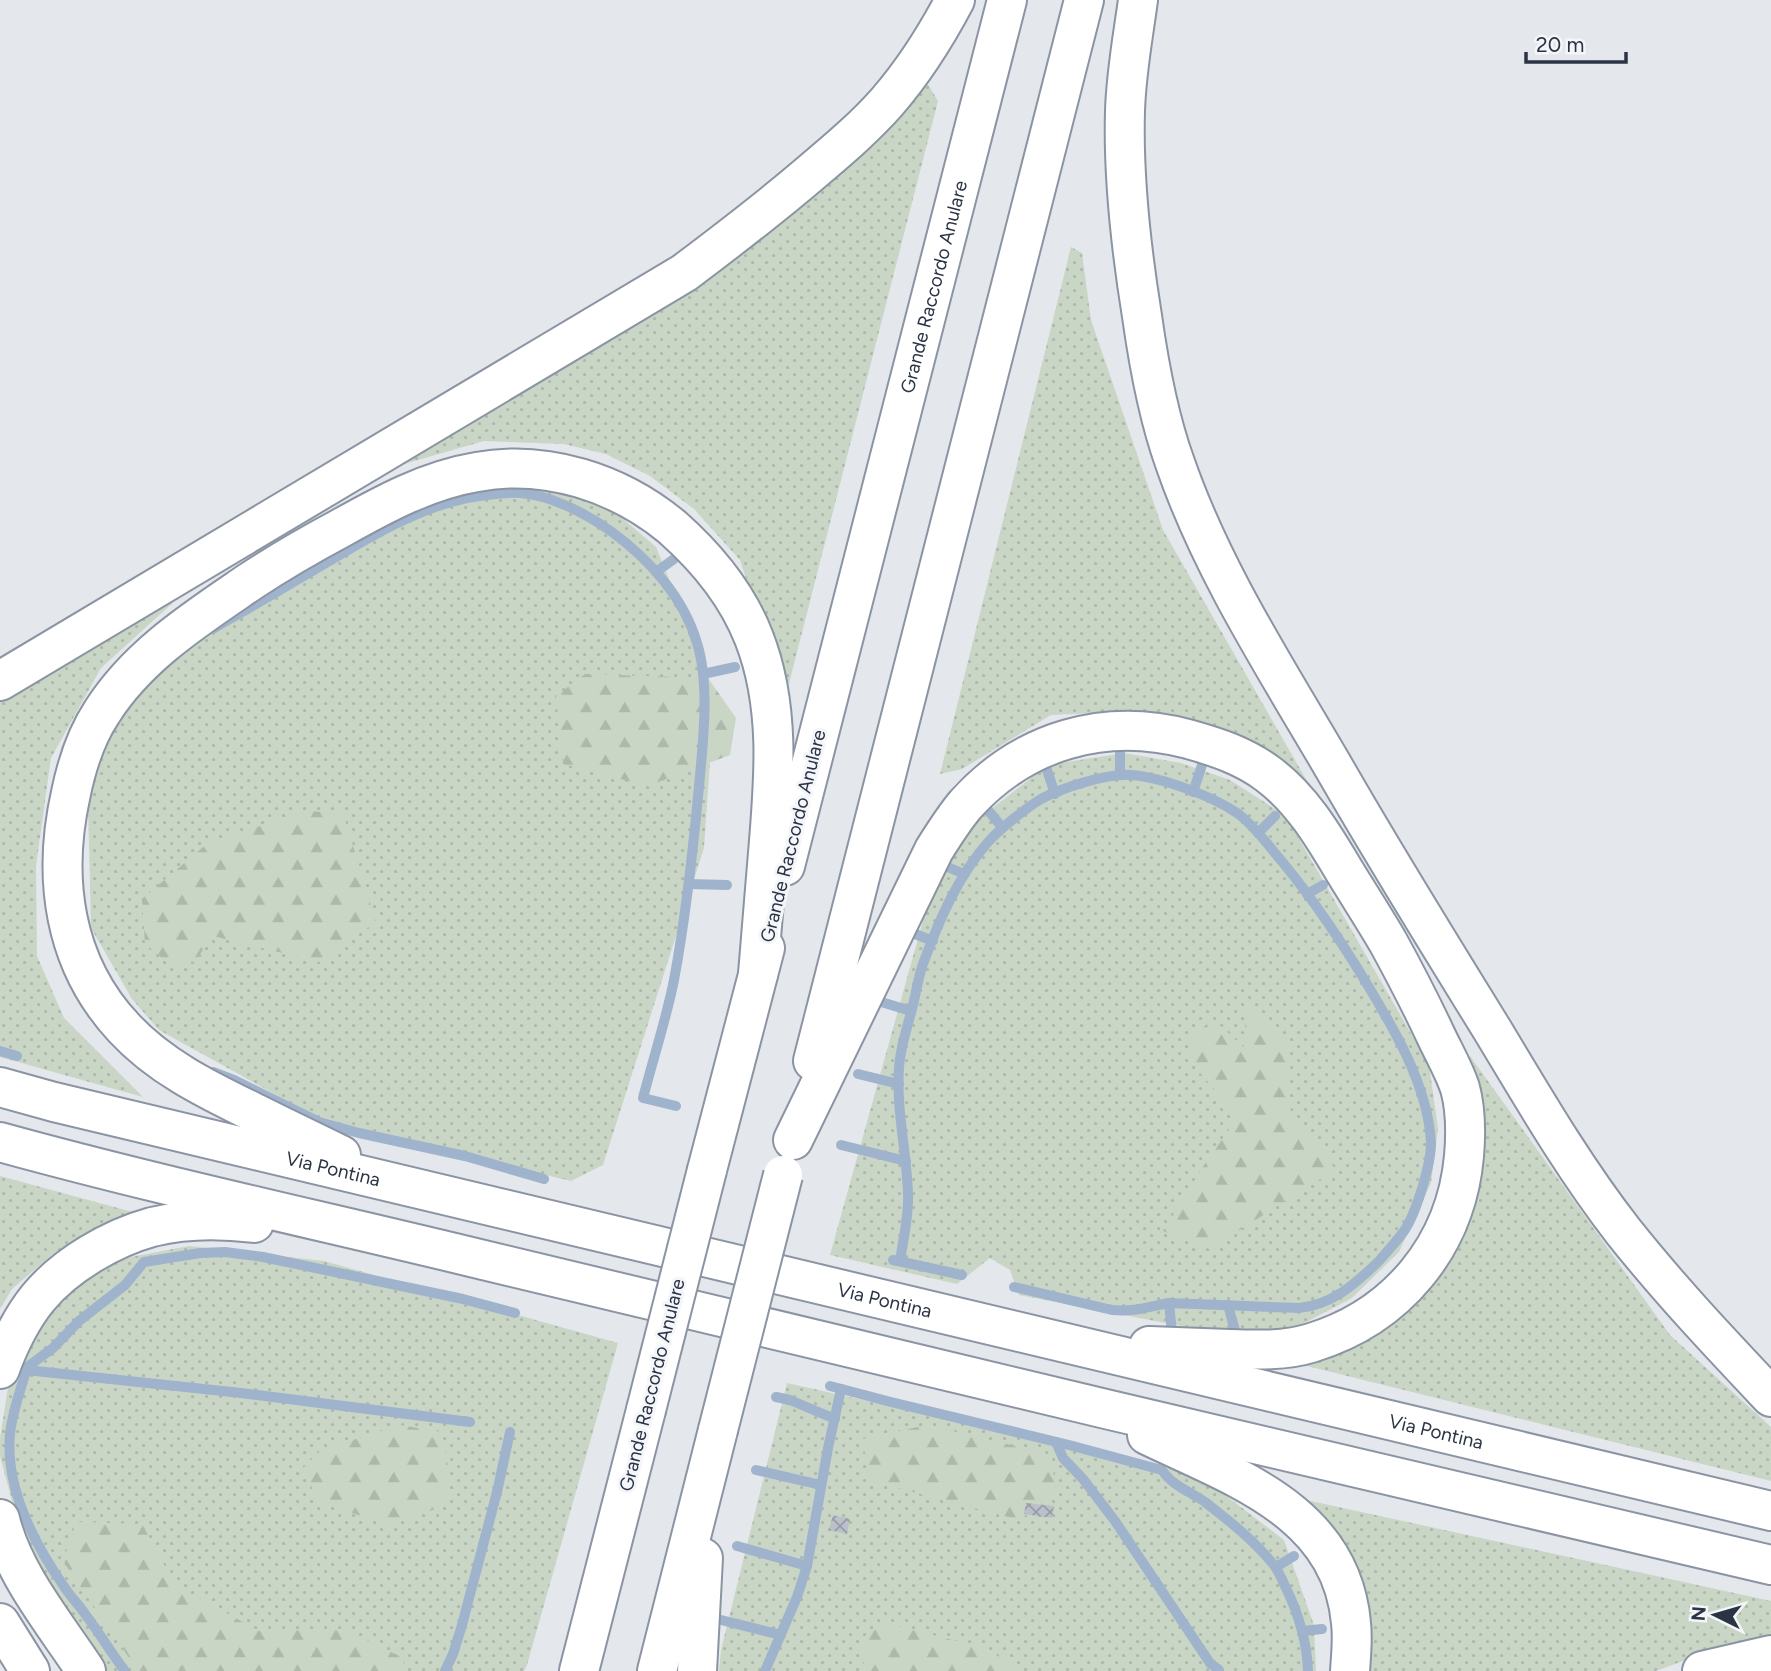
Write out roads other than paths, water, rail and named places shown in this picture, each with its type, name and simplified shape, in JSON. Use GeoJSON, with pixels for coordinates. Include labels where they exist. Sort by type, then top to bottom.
{"type":"FeatureCollection","features":[{"type":"Feature","properties":{"kind":"highway"},"geometry":{"type":"LineString","coordinates":[[0,681],[684,273],[762,215],[865,125],[919,61],[955,0]]}},
{"type":"Feature","properties":{"kind":"highway","name":"Grande Raccordo Anulare"},"geometry":{"type":"LineString","coordinates":[[579,1671],[1007,0]]}},
{"type":"Feature","properties":{"kind":"highway"},"geometry":{"type":"LineString","coordinates":[[657,1671],[1084,0]]}},
{"type":"Feature","properties":{"kind":"highway"},"geometry":{"type":"LineString","coordinates":[[1138,0],[1125,108],[1130,239],[1159,411],[1174,461],[1205,538],[1236,598],[1384,854],[1570,1156],[1622,1229],[1674,1292],[1771,1397]]}},
{"type":"Feature","properties":{"kind":"highway"},"geometry":{"type":"LineString","coordinates":[[409,1188],[204,1089],[149,1052],[124,1028],[90,983],[68,922],[62,892],[66,816],[76,770],[99,715],[118,688],[141,663],[175,634],[269,569],[402,496],[430,484],[490,470],[523,469],[576,477],[601,484],[657,515],[703,558],[737,601],[753,635],[767,681],[775,778],[758,974]]}},
{"type":"Feature","properties":{"kind":"highway"},"geometry":{"type":"LineString","coordinates":[[788,1157],[934,850],[959,813],[996,777],[1040,748],[1088,734],[1119,731],[1164,733],[1216,747],[1242,758],[1268,774],[1299,804],[1328,845],[1400,964],[1454,1074],[1463,1101],[1465,1136],[1461,1177],[1451,1214],[1432,1254],[1411,1282],[1373,1314],[1343,1331],[1309,1344],[1258,1349],[1066,1344]]}},
{"type":"Feature","properties":{"kind":"highway","name":"Via Pontina"},"geometry":{"type":"LineString","coordinates":[[0,1087],[409,1188],[1771,1511]]}},
{"type":"Feature","properties":{"kind":"highway"},"geometry":{"type":"LineString","coordinates":[[0,1142],[188,1190],[1082,1404],[1771,1565]]}},
{"type":"Feature","properties":{"kind":"highway"},"geometry":{"type":"LineString","coordinates":[[0,1369],[23,1319],[59,1275],[110,1244],[152,1227],[184,1222],[248,1223],[417,1244]]}},
{"type":"Feature","properties":{"kind":"highway"},"geometry":{"type":"LineString","coordinates":[[1082,1404],[1240,1480],[1281,1505],[1305,1524],[1328,1553],[1341,1578],[1351,1622],[1350,1671]]}},
{"type":"Feature","properties":{"kind":"highway"},"geometry":{"type":"LineString","coordinates":[[697,1671],[708,1472]]}},
{"type":"Feature","properties":{"kind":"highway"},"geometry":{"type":"LineString","coordinates":[[552,1671],[566,1645],[623,1497]]}},
{"type":"Feature","properties":{"kind":"highway"},"geometry":{"type":"LineString","coordinates":[[0,1519],[28,1584],[86,1671]]}},
{"type":"Feature","properties":{"kind":"highway"},"geometry":{"type":"LineString","coordinates":[[0,1623],[30,1671]]}},
{"type":"Feature","properties":{"kind":"highway"},"geometry":{"type":"LineString","coordinates":[[1702,1671],[1771,1655]]}},
{"type":"Feature","properties":{"kind":"waterway"},"geometry":{"type":"LineString","coordinates":[[214,628],[398,523],[449,502],[487,495],[532,495],[568,506],[612,532],[652,568],[674,595],[691,626],[701,659],[704,695],[701,769],[682,932],[671,995],[643,1098],[676,1106]]}},
{"type":"Feature","properties":{"kind":"waterway"},"geometry":{"type":"LineString","coordinates":[[656,572],[674,559]]}},
{"type":"Feature","properties":{"kind":"waterway"},"geometry":{"type":"LineString","coordinates":[[703,674],[735,667]]}},
{"type":"Feature","properties":{"kind":"waterway"},"geometry":{"type":"LineString","coordinates":[[1120,750],[1120,775]]}},
{"type":"Feature","properties":{"kind":"waterway"},"geometry":{"type":"LineString","coordinates":[[1045,764],[1055,794]]}},
{"type":"Feature","properties":{"kind":"waterway"},"geometry":{"type":"LineString","coordinates":[[1193,792],[1202,765]]}},
{"type":"Feature","properties":{"kind":"waterway"},"geometry":{"type":"LineString","coordinates":[[900,1261],[908,1203],[899,1100],[901,1053],[923,964],[959,884],[994,836],[1041,799],[1072,786],[1110,776],[1131,775],[1171,783],[1226,807],[1252,826],[1307,893],[1356,966],[1404,1050],[1422,1096],[1431,1143],[1422,1188],[1404,1231],[1378,1262],[1342,1292],[1311,1306],[1299,1308],[1169,1303],[1134,1310],[1112,1310],[1014,1287]]}},
{"type":"Feature","properties":{"kind":"waterway"},"geometry":{"type":"LineString","coordinates":[[982,803],[1002,827]]}},
{"type":"Feature","properties":{"kind":"waterway"},"geometry":{"type":"LineString","coordinates":[[1258,833],[1275,816]]}},
{"type":"Feature","properties":{"kind":"waterway"},"geometry":{"type":"LineString","coordinates":[[936,862],[964,874]]}},
{"type":"Feature","properties":{"kind":"waterway"},"geometry":{"type":"LineString","coordinates":[[689,884],[727,885]]}},
{"type":"Feature","properties":{"kind":"waterway"},"geometry":{"type":"LineString","coordinates":[[1307,894],[1323,885]]}},
{"type":"Feature","properties":{"kind":"waterway"},"geometry":{"type":"LineString","coordinates":[[905,930],[933,941]]}},
{"type":"Feature","properties":{"kind":"waterway"},"geometry":{"type":"LineString","coordinates":[[878,1001],[911,1011]]}},
{"type":"Feature","properties":{"kind":"waterway"},"geometry":{"type":"LineString","coordinates":[[0,1051],[17,1056]]}},
{"type":"Feature","properties":{"kind":"waterway"},"geometry":{"type":"LineString","coordinates":[[213,1072],[319,1122],[465,1156],[544,1179]]}},
{"type":"Feature","properties":{"kind":"waterway"},"geometry":{"type":"LineString","coordinates":[[858,1074],[899,1084]]}},
{"type":"Feature","properties":{"kind":"waterway"},"geometry":{"type":"LineString","coordinates":[[841,1145],[906,1161]]}},
{"type":"Feature","properties":{"kind":"waterway"},"geometry":{"type":"LineString","coordinates":[[26,1368],[125,1285],[144,1262],[200,1253],[225,1252],[263,1257],[463,1299],[515,1313]]}},
{"type":"Feature","properties":{"kind":"waterway"},"geometry":{"type":"LineString","coordinates":[[893,1260],[962,1275]]}},
{"type":"Feature","properties":{"kind":"waterway"},"geometry":{"type":"LineString","coordinates":[[1169,1303],[1172,1333]]}},
{"type":"Feature","properties":{"kind":"waterway"},"geometry":{"type":"LineString","coordinates":[[1228,1305],[1237,1338]]}},
{"type":"Feature","properties":{"kind":"waterway"},"geometry":{"type":"LineString","coordinates":[[26,1370],[241,1393],[470,1422]]}},
{"type":"Feature","properties":{"kind":"waterway"},"geometry":{"type":"LineString","coordinates":[[26,1371],[10,1434],[12,1475],[17,1496],[43,1554],[125,1671]]}},
{"type":"Feature","properties":{"kind":"waterway"},"geometry":{"type":"LineString","coordinates":[[830,1386],[1162,1470],[1176,1484],[1205,1502],[1241,1531],[1275,1567],[1298,1618],[1306,1649],[1308,1671]]}},
{"type":"Feature","properties":{"kind":"waterway"},"geometry":{"type":"LineString","coordinates":[[765,1671],[797,1597],[807,1566],[841,1389]]}},
{"type":"Feature","properties":{"kind":"waterway"},"geometry":{"type":"LineString","coordinates":[[776,1397],[835,1419]]}},
{"type":"Feature","properties":{"kind":"waterway"},"geometry":{"type":"LineString","coordinates":[[445,1671],[462,1625],[510,1432]]}},
{"type":"Feature","properties":{"kind":"waterway"},"geometry":{"type":"LineString","coordinates":[[1056,1442],[1063,1458],[1115,1521],[1210,1663],[1219,1670]]}},
{"type":"Feature","properties":{"kind":"waterway"},"geometry":{"type":"LineString","coordinates":[[756,1470],[821,1485]]}},
{"type":"Feature","properties":{"kind":"waterway"},"geometry":{"type":"LineString","coordinates":[[737,1546],[807,1566]]}},
{"type":"Feature","properties":{"kind":"waterway"},"geometry":{"type":"LineString","coordinates":[[1276,1567],[1294,1556]]}},
{"type":"Feature","properties":{"kind":"waterway"},"geometry":{"type":"LineString","coordinates":[[721,1620],[781,1635]]}},
{"type":"Feature","properties":{"kind":"waterway"},"geometry":{"type":"LineString","coordinates":[[1303,1631],[1322,1629]]}}]}
